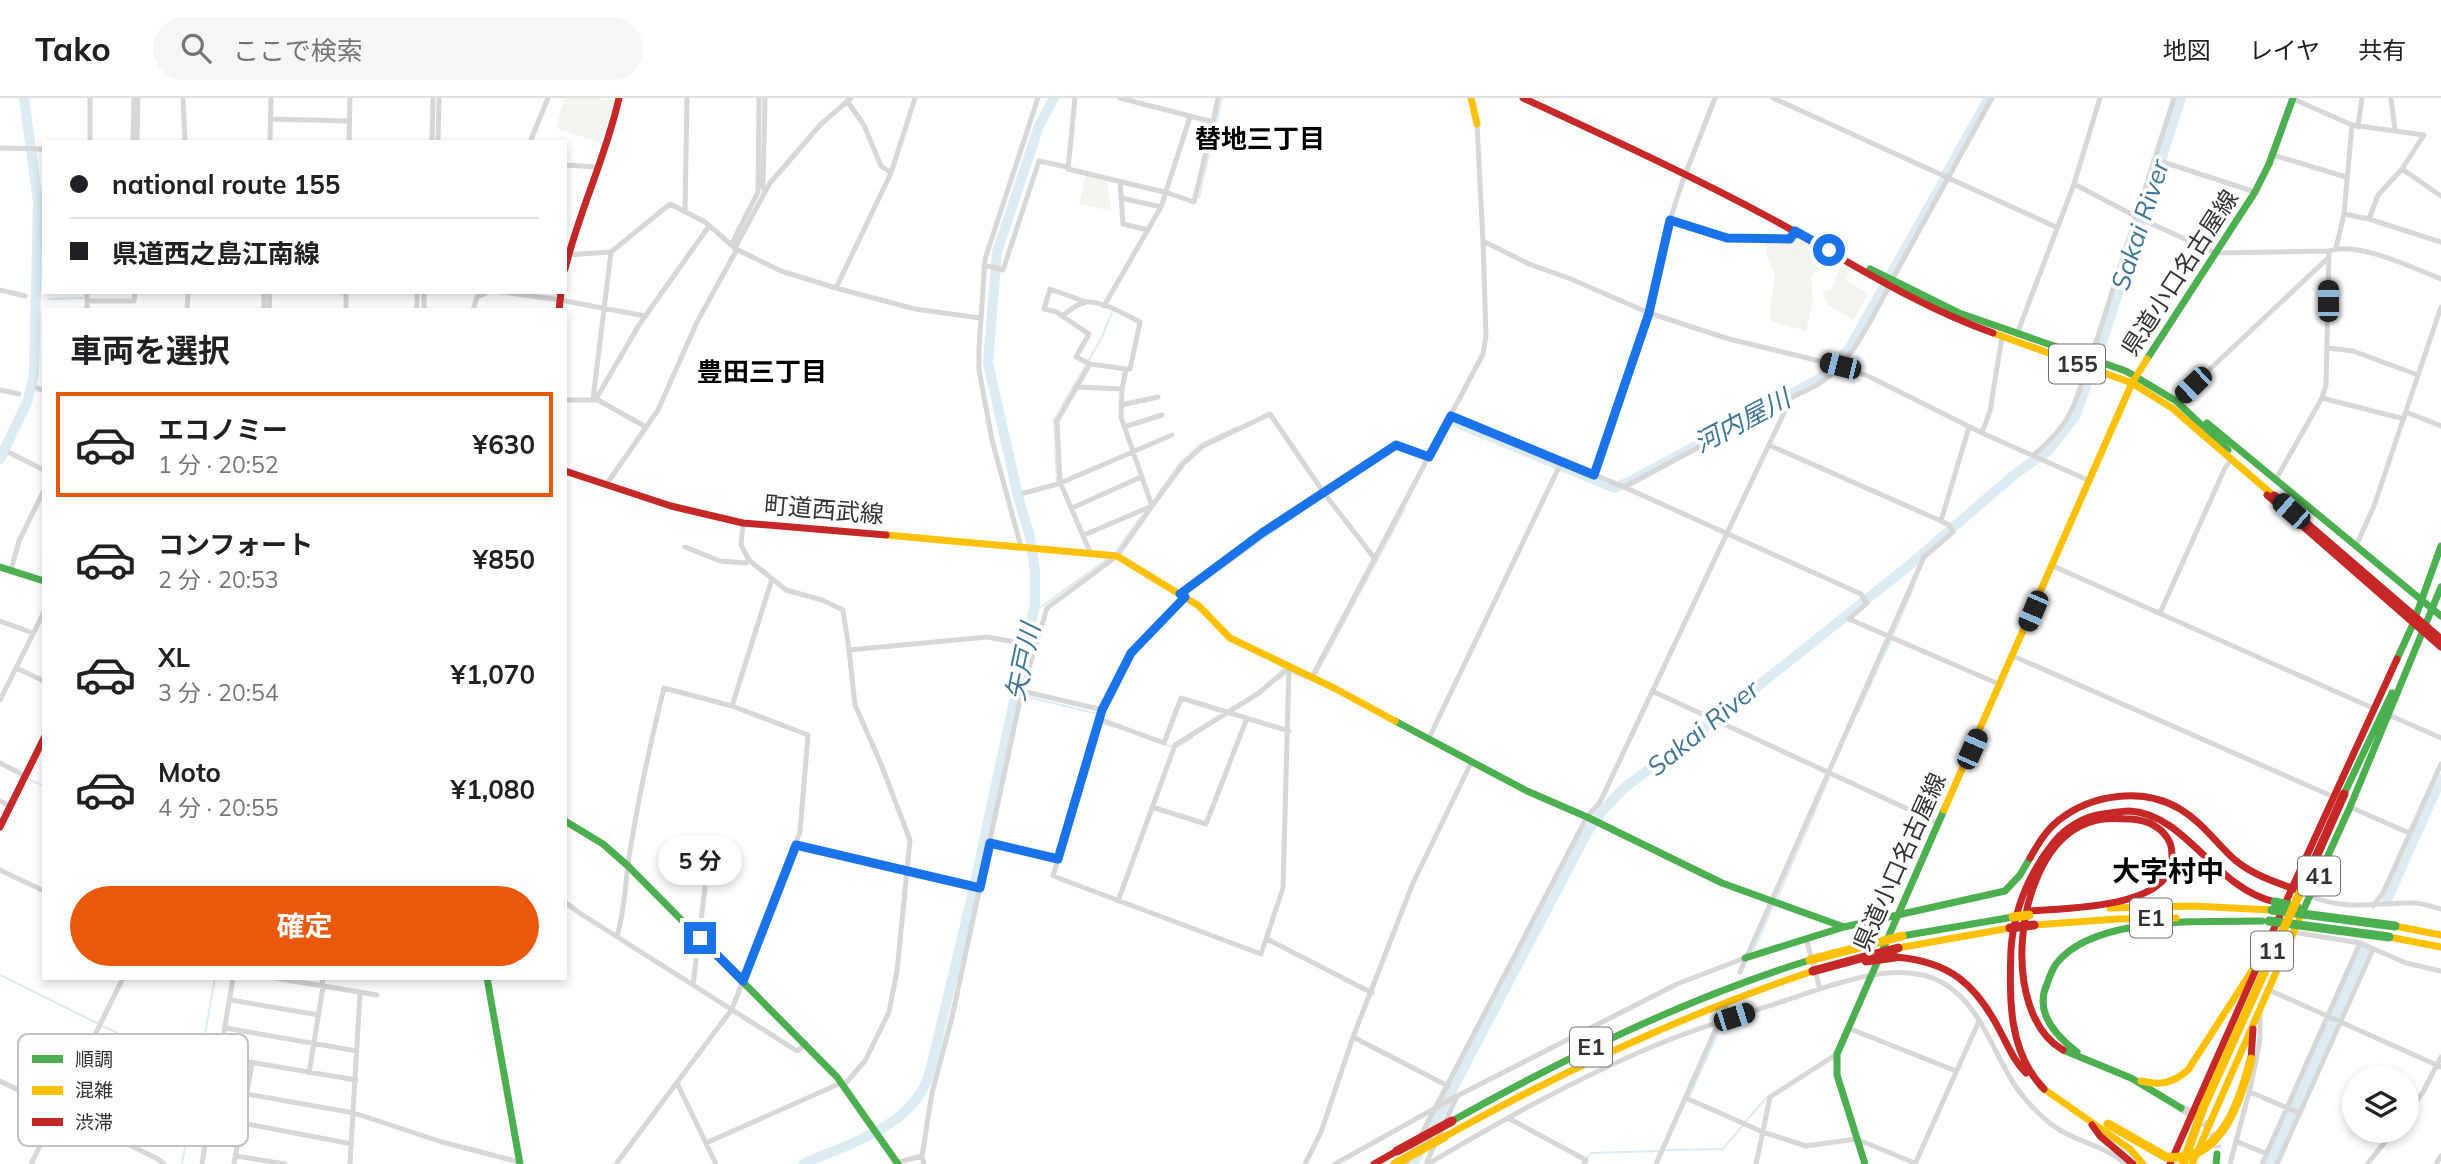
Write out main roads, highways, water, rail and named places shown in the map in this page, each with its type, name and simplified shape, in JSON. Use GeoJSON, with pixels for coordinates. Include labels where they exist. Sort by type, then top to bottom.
{"type":"FeatureCollection","features":[{"type":"Feature","properties":{"kind":"main road"},"geometry":{"type":"LineString","coordinates":[[567,255],[620,98]]}},
{"type":"Feature","properties":{"kind":"main road"},"geometry":{"type":"LineString","coordinates":[[1471,98],[1476,124]]}},
{"type":"Feature","properties":{"kind":"main road","name":"155"},"geometry":{"type":"LineString","coordinates":[[1523,98],[1685,173],[1951,318],[2088,363]]}},
{"type":"Feature","properties":{"kind":"main road","name":"県道小口名古屋線"},"geometry":{"type":"LineString","coordinates":[[1865,1164],[1837,1075],[1837,1054],[2134,380],[2255,192],[2273,155],[2292,98]]}},
{"type":"Feature","properties":{"kind":"main road","name":"155"},"geometry":{"type":"LineString","coordinates":[[1890,283],[1959,313],[2134,380],[2176,401],[2275,495],[2441,640]]}},
{"type":"Feature","properties":{"kind":"main road","name":"155"},"geometry":{"type":"LineString","coordinates":[[2134,380],[2172,408],[2247,474],[2441,634]]}},
{"type":"Feature","properties":{"kind":"main road","name":"155"},"geometry":{"type":"LineString","coordinates":[[2188,411],[2217,430],[2437,613]]}},
{"type":"Feature","properties":{"kind":"main road","name":"町道西武線"},"geometry":{"type":"LineString","coordinates":[[567,472],[671,506],[743,523],[1089,551],[1117,556],[1199,606],[1230,638],[1312,677],[1527,791],[1722,883],[1844,927]]}},
{"type":"Feature","properties":{"kind":"main road","name":"155"},"geometry":{"type":"LineString","coordinates":[[2247,474],[2272,500],[2441,647]]}},
{"type":"Feature","properties":{"kind":"main road","name":"41"},"geometry":{"type":"LineString","coordinates":[[2170,1164],[2292,888],[2339,795],[2413,624],[2441,546]]}},
{"type":"Feature","properties":{"kind":"main road"},"geometry":{"type":"LineString","coordinates":[[0,567],[42,580]]}},
{"type":"Feature","properties":{"kind":"main road","name":"41"},"geometry":{"type":"LineString","coordinates":[[2192,1164],[2292,932],[2350,807],[2423,633],[2437,613],[2441,587]]}},
{"type":"Feature","properties":{"kind":"main road","name":"11"},"geometry":{"type":"LineString","coordinates":[[2183,1164],[2203,1108],[2339,795],[2391,696],[2412,644],[2423,633]]}},
{"type":"Feature","properties":{"kind":"main road"},"geometry":{"type":"LineString","coordinates":[[0,827],[42,742]]}},
{"type":"Feature","properties":{"kind":"main road"},"geometry":{"type":"LineString","coordinates":[[1745,958],[1844,927],[2005,891],[2015,884],[2036,845],[2056,822],[2079,807],[2113,796],[2135,795],[2166,802],[2192,817],[2244,867],[2310,896]]}},
{"type":"Feature","properties":{"kind":"main road"},"geometry":{"type":"LineString","coordinates":[[2044,1089],[2027,1068],[2017,1037],[2011,997],[2012,948],[2016,920],[2027,881],[2040,857],[2062,832],[2083,819],[2107,811],[2149,814],[2177,829],[2237,886],[2273,906],[2333,912],[2441,935]]}},
{"type":"Feature","properties":{"kind":"main road"},"geometry":{"type":"LineString","coordinates":[[2029,913],[2104,904],[2145,894],[2158,887],[2168,876],[2174,859],[2171,844],[2162,831],[2145,821],[2124,817],[2091,823],[2069,835],[2051,852],[2031,891],[2023,919],[2021,976],[2031,1013],[2043,1034],[2055,1046],[2132,1079],[2181,1108]]}},
{"type":"Feature","properties":{"kind":"main road"},"geometry":{"type":"LineString","coordinates":[[567,822],[603,844],[628,866],[806,1044],[843,1084],[896,1163]]}},
{"type":"Feature","properties":{"kind":"main road","name":"E1"},"geometry":{"type":"LineString","coordinates":[[1395,1164],[1538,1080],[1648,1021],[1724,989],[1810,960],[1902,936],[2029,913],[2123,907],[2273,906]]}},
{"type":"Feature","properties":{"kind":"main road","name":"E1"},"geometry":{"type":"LineString","coordinates":[[1374,1164],[1452,1121],[1651,1031],[1727,1001],[1841,962],[2010,928],[2157,918],[2265,921],[2389,937],[2441,947]]}},
{"type":"Feature","properties":{"kind":"main road"},"geometry":{"type":"LineString","coordinates":[[2094,1062],[2060,1038],[2052,1030],[2045,1013],[2043,993],[2046,983],[2063,956],[2094,937],[2132,927],[2265,921]]}},
{"type":"Feature","properties":{"kind":"main road"},"geometry":{"type":"LineString","coordinates":[[2132,1079],[2161,1084],[2176,1080],[2183,1074],[2196,1059],[2234,995],[2266,951]]}},
{"type":"Feature","properties":{"kind":"main road"},"geometry":{"type":"LineString","coordinates":[[1896,953],[1926,960],[1963,978],[1988,1008],[2021,1069],[2092,1125],[2103,1129],[2130,1149],[2143,1164]]}},
{"type":"Feature","properties":{"kind":"main road"},"geometry":{"type":"LineString","coordinates":[[487,980],[519,1163]]}},
{"type":"Feature","properties":{"kind":"main road"},"geometry":{"type":"LineString","coordinates":[[2092,1125],[2108,1124],[2169,1158],[2185,1161],[2203,1159],[2215,1151],[2224,1137],[2241,1094],[2251,1059],[2254,1020]]}},
{"type":"Feature","properties":{"kind":"main road"},"geometry":{"type":"LineString","coordinates":[[2092,1125],[2096,1135],[2122,1152],[2133,1164]]}},
{"type":"Feature","properties":{"kind":"waterway"},"geometry":{"type":"LineString","coordinates":[[0,459],[28,400],[34,374],[38,202],[24,98]]}},
{"type":"Feature","properties":{"kind":"waterway","name":"矢戸川"},"geometry":{"type":"LineString","coordinates":[[803,1164],[872,1134],[903,1114],[915,1101],[931,1069],[972,896],[1035,604],[1035,571],[1030,537],[988,363],[997,252],[1039,126],[1054,98]]}},
{"type":"Feature","properties":{"kind":"waterway"},"geometry":{"type":"LineString","coordinates":[[1199,197],[1222,98]]}},
{"type":"Feature","properties":{"kind":"waterway","name":"河内屋川"},"geometry":{"type":"LineString","coordinates":[[1947,173],[1989,98]]}},
{"type":"Feature","properties":{"kind":"waterway","name":"Sakai River"},"geometry":{"type":"LineString","coordinates":[[2099,352],[2181,98]]}},
{"type":"Feature","properties":{"kind":"waterway","name":"河内屋川"},"geometry":{"type":"LineString","coordinates":[[1450,420],[1614,488],[1629,482],[1821,378],[1849,349],[1943,182]]}},
{"type":"Feature","properties":{"kind":"waterway"},"geometry":{"type":"LineString","coordinates":[[49,299],[83,298]]}},
{"type":"Feature","properties":{"kind":"waterway"},"geometry":{"type":"LineString","coordinates":[[1057,481],[1054,420],[1101,339],[1112,312]]}},
{"type":"Feature","properties":{"kind":"waterway","name":"Sakai River"},"geometry":{"type":"LineString","coordinates":[[1413,1164],[1588,831],[1603,810],[1624,788],[1718,718],[1912,563],[2015,474],[2049,450],[2076,415],[2090,374]]}},
{"type":"Feature","properties":{"kind":"waterway"},"geometry":{"type":"LineString","coordinates":[[1158,494],[1180,463],[1201,444],[1237,427]]}},
{"type":"Feature","properties":{"kind":"waterway"},"geometry":{"type":"LineString","coordinates":[[1187,593],[1330,491]]}},
{"type":"Feature","properties":{"kind":"waterway"},"geometry":{"type":"LineString","coordinates":[[1317,673],[1405,508]]}},
{"type":"Feature","properties":{"kind":"waterway"},"geometry":{"type":"LineString","coordinates":[[1115,553],[1140,518]]}},
{"type":"Feature","properties":{"kind":"waterway"},"geometry":{"type":"LineString","coordinates":[[1034,612],[1110,557]]}},
{"type":"Feature","properties":{"kind":"waterway"},"geometry":{"type":"LineString","coordinates":[[1893,635],[1914,586]]}},
{"type":"Feature","properties":{"kind":"waterway"},"geometry":{"type":"LineString","coordinates":[[1858,712],[1891,640]]}},
{"type":"Feature","properties":{"kind":"waterway"},"geometry":{"type":"LineString","coordinates":[[1278,680],[1287,673]]}},
{"type":"Feature","properties":{"kind":"waterway"},"geometry":{"type":"LineString","coordinates":[[1292,673],[1306,679]]}},
{"type":"Feature","properties":{"kind":"waterway"},"geometry":{"type":"LineString","coordinates":[[1024,696],[1098,714],[1097,721]]}},
{"type":"Feature","properties":{"kind":"waterway"},"geometry":{"type":"LineString","coordinates":[[1102,723],[1114,727]]}},
{"type":"Feature","properties":{"kind":"waterway"},"geometry":{"type":"LineString","coordinates":[[1165,745],[1177,747],[1192,738]]}},
{"type":"Feature","properties":{"kind":"waterway"},"geometry":{"type":"LineString","coordinates":[[1776,901],[1829,778]]}},
{"type":"Feature","properties":{"kind":"waterway"},"geometry":{"type":"LineString","coordinates":[[29,779],[42,785]]}},
{"type":"Feature","properties":{"kind":"waterway"},"geometry":{"type":"LineString","coordinates":[[2387,900],[2441,779]]}},
{"type":"Feature","properties":{"kind":"waterway"},"geometry":{"type":"LineString","coordinates":[[1754,950],[1773,906]]}},
{"type":"Feature","properties":{"kind":"waterway"},"geometry":{"type":"LineString","coordinates":[[2269,1164],[2365,948]]}},
{"type":"Feature","properties":{"kind":"waterway"},"geometry":{"type":"LineString","coordinates":[[0,975],[97,1023]]}},
{"type":"Feature","properties":{"kind":"waterway"},"geometry":{"type":"LineString","coordinates":[[205,1034],[215,980]]}},
{"type":"Feature","properties":{"kind":"waterway"},"geometry":{"type":"LineString","coordinates":[[103,1026],[119,1034]]}},
{"type":"Feature","properties":{"kind":"waterway"},"geometry":{"type":"LineString","coordinates":[[1689,1097],[1719,1031]]}},
{"type":"Feature","properties":{"kind":"waterway"},"geometry":{"type":"LineString","coordinates":[[1746,1121],[1768,1096]]}},
{"type":"Feature","properties":{"kind":"waterway"},"geometry":{"type":"LineString","coordinates":[[1665,1150],[1723,1149],[1743,1125]]}},
{"type":"Feature","properties":{"kind":"waterway"},"geometry":{"type":"LineString","coordinates":[[182,1164],[185,1146]]}},
{"type":"Feature","properties":{"kind":"waterway"},"geometry":{"type":"LineString","coordinates":[[1587,1158],[1591,1153],[1659,1151]]}},
{"type":"Feature","properties":{"kind":"tunnel"},"geometry":{"type":"LineString","coordinates":[[2181,1108],[2209,1128],[2217,1148]]}},
{"type":"Feature","properties":{"kind":"district","name":"替地三丁目"},"geometry":{"type":"Point","coordinates":[1260,139]}},
{"type":"Feature","properties":{"kind":"district","name":"豊田三丁目"},"geometry":{"type":"Point","coordinates":[762,372]}},
{"type":"Feature","properties":{"kind":"district","name":"大字村中"},"geometry":{"type":"Point","coordinates":[2168,871]}}]}
